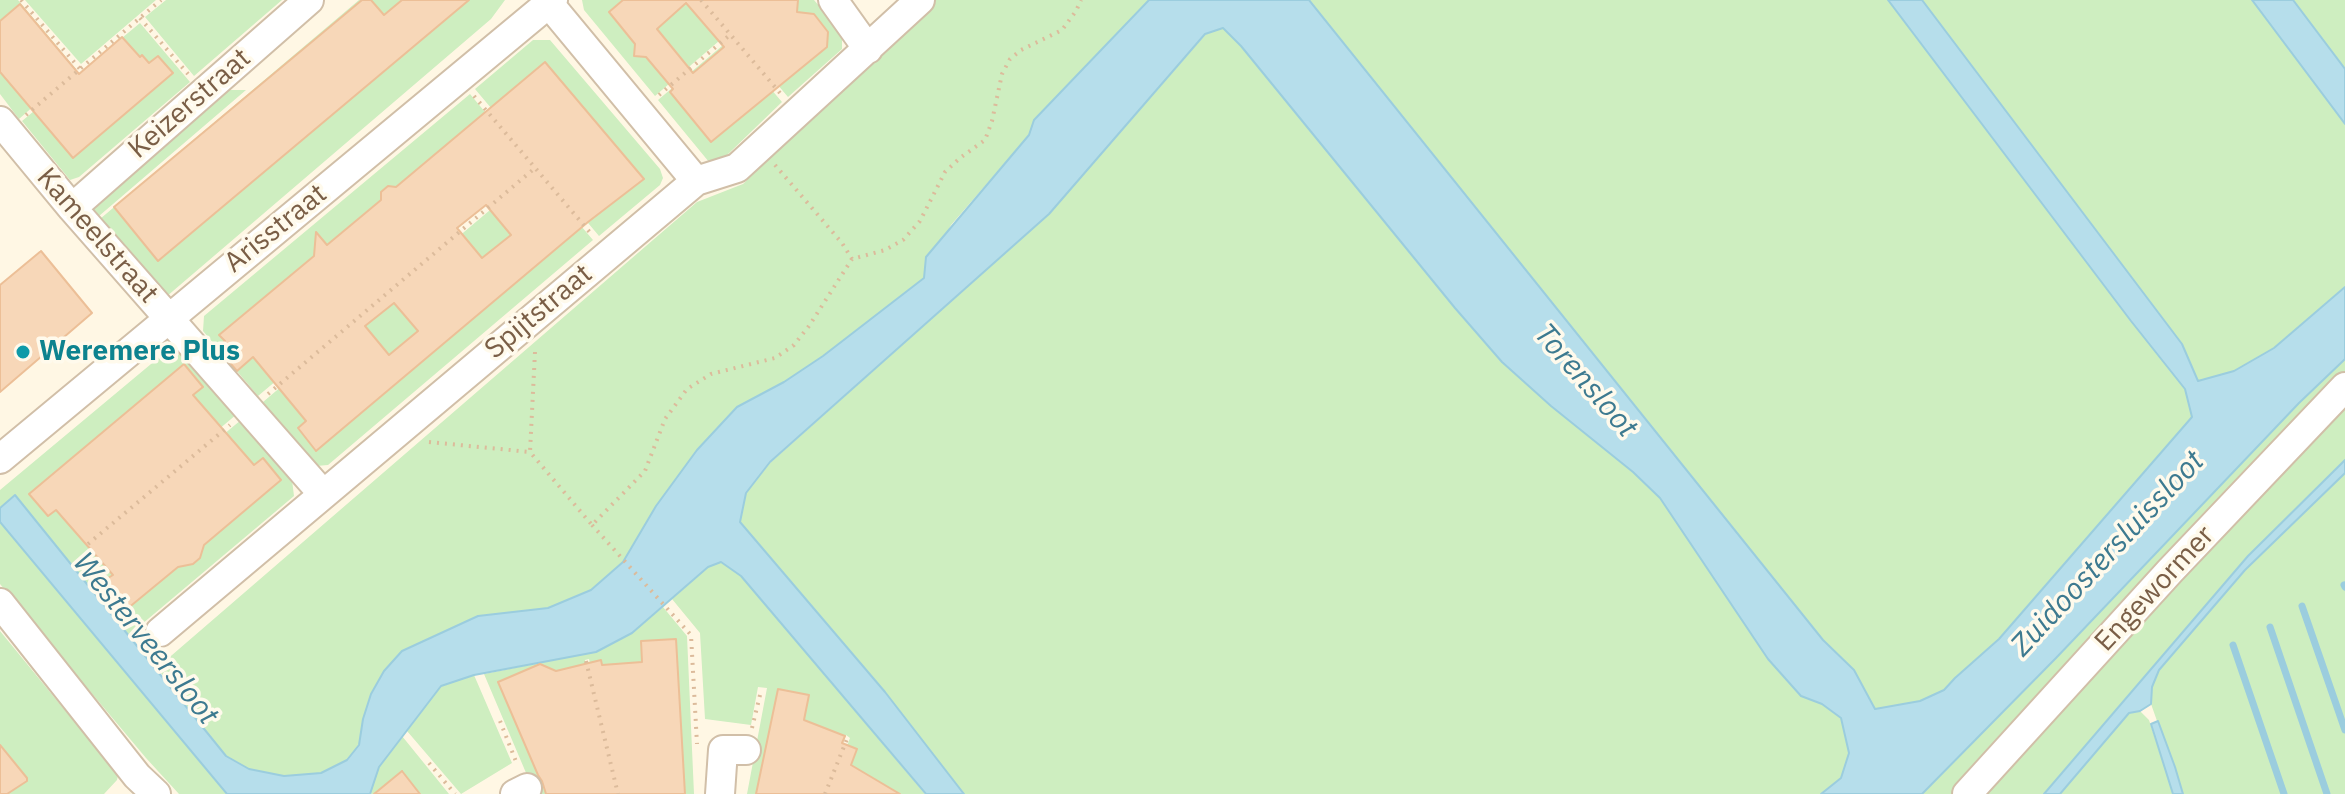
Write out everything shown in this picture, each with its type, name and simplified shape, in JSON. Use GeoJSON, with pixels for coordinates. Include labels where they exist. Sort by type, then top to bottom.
{"type":"FeatureCollection","features":[{"type":"Feature","properties":{"kind":"street","name":"Keizerstraat"},"geometry":{"type":"LineString","coordinates":[[72,208],[309,0]]}},
{"type":"Feature","properties":{"kind":"street"},"geometry":{"type":"LineString","coordinates":[[833,0],[868,49]]}},
{"type":"Feature","properties":{"kind":"street","name":"Spijtstraat"},"geometry":{"type":"LineString","coordinates":[[160,632],[696,181],[737,168],[920,0]]}},
{"type":"Feature","properties":{"kind":"street"},"geometry":{"type":"LineString","coordinates":[[549,1],[696,181]]}},
{"type":"Feature","properties":{"kind":"street","name":"Arisstraat"},"geometry":{"type":"LineString","coordinates":[[0,459],[460,79],[549,1]]}},
{"type":"Feature","properties":{"kind":"street","name":"Kameelstraat"},"geometry":{"type":"LineString","coordinates":[[4,126],[323,494]]}},
{"type":"Feature","properties":{"kind":"street","name":"Engewormer"},"geometry":{"type":"LineString","coordinates":[[1967,794],[2170,571],[2345,387]]}},
{"type":"Feature","properties":{"kind":"street"},"geometry":{"type":"LineString","coordinates":[[0,603],[137,788]]}},
{"type":"Feature","properties":{"kind":"street"},"geometry":{"type":"LineString","coordinates":[[720,794],[724,749]]}},
{"type":"Feature","properties":{"kind":"path"},"geometry":{"type":"LineString","coordinates":[[21,0],[80,69]]}},
{"type":"Feature","properties":{"kind":"path"},"geometry":{"type":"LineString","coordinates":[[4,126],[80,69],[161,0]]}},
{"type":"Feature","properties":{"kind":"path"},"geometry":{"type":"LineString","coordinates":[[701,0],[797,113]]}},
{"type":"Feature","properties":{"kind":"path"},"geometry":{"type":"LineString","coordinates":[[592,525],[645,471],[665,419],[687,389],[711,374],[775,358],[794,345],[852,259],[885,250],[903,240],[920,221],[945,172],[985,140],[1002,74],[1010,59],[1021,50],[1062,30],[1081,0]]}},
{"type":"Feature","properties":{"kind":"path"},"geometry":{"type":"LineString","coordinates":[[140,18],[203,92]]}},
{"type":"Feature","properties":{"kind":"path"},"geometry":{"type":"LineString","coordinates":[[639,112],[731,34]]}},
{"type":"Feature","properties":{"kind":"path"},"geometry":{"type":"LineString","coordinates":[[460,79],[609,254]]}},
{"type":"Feature","properties":{"kind":"path"},"geometry":{"type":"LineString","coordinates":[[760,147],[842,243],[852,259]]}},
{"type":"Feature","properties":{"kind":"path"},"geometry":{"type":"LineString","coordinates":[[88,544],[535,168]]}},
{"type":"Feature","properties":{"kind":"path"},"geometry":{"type":"LineString","coordinates":[[530,319],[536,327],[530,452],[691,635],[697,745],[724,749],[761,691]]}},
{"type":"Feature","properties":{"kind":"path"},"geometry":{"type":"LineString","coordinates":[[399,430],[408,440],[530,452]]}},
{"type":"Feature","properties":{"kind":"path"},"geometry":{"type":"LineString","coordinates":[[586,661],[618,794]]}},
{"type":"Feature","properties":{"kind":"path"},"geometry":{"type":"LineString","coordinates":[[500,721],[521,791]]}},
{"type":"Feature","properties":{"kind":"path"},"geometry":{"type":"LineString","coordinates":[[825,794],[847,739]]}},
{"type":"Feature","properties":{"kind":"path"},"geometry":{"type":"LineString","coordinates":[[429,763],[455,794]]}},
{"type":"Feature","properties":{"kind":"green space"},"geometry":{"type":"Polygon","coordinates":[[[0,0],[18,0],[76,69],[19,119],[0,94],[0,0]]]}},
{"type":"Feature","properties":{"kind":"green space"},"geometry":{"type":"Polygon","coordinates":[[[25,0],[156,0],[81,64],[25,0]]]}},
{"type":"Feature","properties":{"kind":"green space"},"geometry":{"type":"Polygon","coordinates":[[[166,0],[282,0],[194,76],[145,17],[166,0]]]}},
{"type":"Feature","properties":{"kind":"green space"},"geometry":{"type":"Polygon","coordinates":[[[359,0],[505,0],[491,19],[166,297],[100,219],[359,0]]]}},
{"type":"Feature","properties":{"kind":"green space"},"geometry":{"type":"Polygon","coordinates":[[[582,0],[695,0],[726,35],[655,96],[584,10],[582,0]]]}},
{"type":"Feature","properties":{"kind":"green space"},"geometry":{"type":"Polygon","coordinates":[[[706,0],[814,0],[842,33],[842,49],[788,97],[706,0]]]}},
{"type":"Feature","properties":{"kind":"green space"},"geometry":{"type":"Polygon","coordinates":[[[935,0],[1149,0],[1034,120],[1029,135],[951,225],[924,278],[823,356],[784,382],[737,407],[697,450],[656,506],[623,562],[591,590],[548,608],[478,617],[402,651],[371,694],[359,745],[347,760],[321,773],[309,778],[249,775],[242,765],[226,756],[157,668],[697,202],[743,184],[935,0]]]}},
{"type":"Feature","properties":{"kind":"green space"},"geometry":{"type":"Polygon","coordinates":[[[1309,0],[1888,0],[2185,389],[2192,417],[1999,639],[1944,691],[1920,701],[1875,709],[1854,670],[1823,640],[1309,0]]]}},
{"type":"Feature","properties":{"kind":"green space"},"geometry":{"type":"Polygon","coordinates":[[[1922,0],[2252,0],[2345,124],[2345,287],[2274,348],[2234,371],[2198,382],[2182,344],[1922,0]]]}},
{"type":"Feature","properties":{"kind":"green space"},"geometry":{"type":"Polygon","coordinates":[[[2293,0],[2345,0],[2345,69],[2293,0]]]}},
{"type":"Feature","properties":{"kind":"green space"},"geometry":{"type":"Polygon","coordinates":[[[140,23],[190,82],[79,177],[70,180],[22,121],[140,23]]]}},
{"type":"Feature","properties":{"kind":"green space"},"geometry":{"type":"Polygon","coordinates":[[[1223,28],[1502,362],[1660,498],[1768,659],[1801,696],[1822,704],[1841,718],[1849,753],[1841,778],[1821,794],[964,794],[885,692],[740,522],[746,493],[770,463],[1049,214],[1206,34],[1223,28]]]}},
{"type":"Feature","properties":{"kind":"green space"},"geometry":{"type":"Polygon","coordinates":[[[533,40],[550,40],[660,169],[663,178],[660,185],[599,236],[475,89],[533,40]]]}},
{"type":"Feature","properties":{"kind":"green space"},"geometry":{"type":"Polygon","coordinates":[[[729,40],[782,102],[726,156],[709,162],[658,100],[729,40]]]}},
{"type":"Feature","properties":{"kind":"green space"},"geometry":{"type":"Polygon","coordinates":[[[224,90],[246,90],[99,216],[93,210],[97,198],[224,90]]]}},
{"type":"Feature","properties":{"kind":"green space"},"geometry":{"type":"Polygon","coordinates":[[[470,94],[531,167],[258,396],[203,331],[204,316],[470,94]]]}},
{"type":"Feature","properties":{"kind":"green space"},"geometry":{"type":"Polygon","coordinates":[[[535,172],[593,240],[328,465],[316,466],[263,402],[535,172]]]}},
{"type":"Feature","properties":{"kind":"green space"},"geometry":{"type":"Polygon","coordinates":[[[169,349],[184,351],[237,414],[85,542],[88,547],[241,420],[292,480],[294,496],[129,635],[15,495],[0,508],[0,490],[169,349]]]}},
{"type":"Feature","properties":{"kind":"green space"},"geometry":{"type":"Polygon","coordinates":[[[2345,359],[2345,378],[1951,794],[1922,794],[2299,403],[2345,359]]]}},
{"type":"Feature","properties":{"kind":"green space"},"geometry":{"type":"Polygon","coordinates":[[[2345,407],[2345,460],[2248,556],[2044,794],[1978,794],[2092,668],[2345,407]]]}},
{"type":"Feature","properties":{"kind":"green space"},"geometry":{"type":"Polygon","coordinates":[[[2345,473],[2345,794],[2183,794],[2151,704],[2152,687],[2159,670],[2245,570],[2345,473]]]}},
{"type":"Feature","properties":{"kind":"green space"},"geometry":{"type":"Polygon","coordinates":[[[0,522],[227,794],[179,794],[0,584],[0,522]]]}},
{"type":"Feature","properties":{"kind":"green space"},"geometry":{"type":"Polygon","coordinates":[[[721,562],[741,576],[925,794],[828,794],[850,738],[846,735],[823,794],[747,794],[767,688],[758,687],[751,725],[705,719],[700,633],[672,599],[708,567],[721,562]]]}},
{"type":"Feature","properties":{"kind":"green space"},"geometry":{"type":"Polygon","coordinates":[[[663,607],[687,636],[694,794],[621,794],[589,659],[585,660],[615,794],[535,794],[484,674],[596,652],[632,633],[663,607]]]}},
{"type":"Feature","properties":{"kind":"green space"},"geometry":{"type":"Polygon","coordinates":[[[0,631],[118,775],[104,794],[0,794],[0,631]]]}},
{"type":"Feature","properties":{"kind":"green space"},"geometry":{"type":"Polygon","coordinates":[[[474,675],[512,763],[461,794],[407,731],[441,686],[474,675]]]}},
{"type":"Feature","properties":{"kind":"green space"},"geometry":{"type":"Polygon","coordinates":[[[2140,711],[2149,720],[2173,794],[2060,794],[2129,713],[2140,711]]]}},
{"type":"Feature","properties":{"kind":"green space"},"geometry":{"type":"Polygon","coordinates":[[[402,736],[449,794],[370,794],[379,767],[402,736]]]}},
{"type":"Feature","properties":{"kind":"water"},"geometry":{"type":"Polygon","coordinates":[[[1149,0],[1309,0],[1823,640],[1854,670],[1875,709],[1920,701],[1944,690],[1999,639],[2192,417],[2185,389],[1888,0],[1922,0],[2182,344],[2198,381],[2234,371],[2274,348],[2345,287],[2345,359],[1922,794],[1821,794],[1841,778],[1849,753],[1841,718],[1822,704],[1801,696],[1768,659],[1660,498],[1502,362],[1223,28],[1205,34],[1049,214],[770,462],[746,493],[740,522],[885,692],[964,794],[926,794],[741,576],[721,562],[708,567],[632,633],[596,652],[474,675],[441,686],[379,767],[370,794],[227,794],[0,522],[0,508],[15,495],[226,756],[249,769],[284,776],[321,773],[347,760],[359,745],[371,694],[384,671],[402,651],[478,616],[548,608],[591,590],[623,562],[656,506],[697,450],[737,407],[784,382],[823,356],[924,278],[926,257],[1029,135],[1034,120],[1149,0]]]}},
{"type":"Feature","properties":{"kind":"water"},"geometry":{"type":"Polygon","coordinates":[[[2252,0],[2293,0],[2345,69],[2345,124],[2252,0]]]}},
{"type":"Feature","properties":{"kind":"water"},"geometry":{"type":"Polygon","coordinates":[[[2345,460],[2345,473],[2245,570],[2159,670],[2152,687],[2151,704],[2129,713],[2060,794],[2044,794],[2248,556],[2345,460]]]}},
{"type":"Feature","properties":{"kind":"water"},"geometry":{"type":"Polygon","coordinates":[[[2158,721],[2183,794],[2173,794],[2151,724],[2158,721]]]}},
{"type":"Feature","properties":{"kind":"building"},"geometry":{"type":"Polygon","coordinates":[[[362,0],[371,0],[384,15],[402,0],[469,0],[158,261],[114,207],[362,0]]]}},
{"type":"Feature","properties":{"kind":"building"},"geometry":{"type":"Polygon","coordinates":[[[623,0],[798,0],[797,12],[814,14],[828,32],[827,47],[711,142],[646,57],[634,56],[635,44],[609,12],[623,0]],[[686,3],[657,29],[693,73],[724,47],[686,3]]]}},
{"type":"Feature","properties":{"kind":"building"},"geometry":{"type":"Polygon","coordinates":[[[20,4],[79,74],[122,37],[140,57],[142,55],[149,63],[158,56],[173,73],[73,158],[0,72],[0,21],[20,4]]]}},
{"type":"Feature","properties":{"kind":"building"},"geometry":{"type":"Polygon","coordinates":[[[545,62],[644,179],[588,222],[316,451],[298,428],[306,421],[253,357],[237,371],[217,348],[225,341],[219,335],[314,256],[316,232],[327,245],[381,200],[381,192],[388,186],[396,187],[545,62]],[[486,205],[457,228],[482,258],[511,235],[486,205]],[[394,303],[365,326],[389,355],[418,331],[394,303]]]}},
{"type":"Feature","properties":{"kind":"building","name":"Weremere Plus"},"geometry":{"type":"Polygon","coordinates":[[[41,251],[92,313],[0,392],[0,285],[41,251]]]}},
{"type":"Feature","properties":{"kind":"building"},"geometry":{"type":"Polygon","coordinates":[[[184,364],[203,387],[193,395],[254,465],[263,458],[281,480],[204,545],[200,558],[193,564],[178,567],[127,609],[124,606],[117,612],[95,586],[113,575],[56,510],[48,516],[29,494],[184,364]]]}},
{"type":"Feature","properties":{"kind":"building"},"geometry":{"type":"Polygon","coordinates":[[[676,639],[685,794],[546,794],[498,682],[540,664],[556,671],[601,660],[602,665],[642,662],[641,641],[676,639]]]}},
{"type":"Feature","properties":{"kind":"building"},"geometry":{"type":"Polygon","coordinates":[[[778,689],[809,695],[804,720],[845,736],[842,743],[857,749],[851,765],[900,794],[756,794],[778,689]]]}},
{"type":"Feature","properties":{"kind":"building"},"geometry":{"type":"Polygon","coordinates":[[[0,745],[27,778],[7,794],[0,794],[0,745]]]}},
{"type":"Feature","properties":{"kind":"building"},"geometry":{"type":"Polygon","coordinates":[[[402,771],[420,794],[374,794],[402,771]]]}},
{"type":"Feature","properties":{"kind":"waterway"},"geometry":{"type":"LineString","coordinates":[[2302,606],[2345,730]]}},
{"type":"Feature","properties":{"kind":"waterway"},"geometry":{"type":"LineString","coordinates":[[2270,627],[2327,794]]}},
{"type":"Feature","properties":{"kind":"waterway"},"geometry":{"type":"LineString","coordinates":[[2233,645],[2284,794]]}},
{"type":"Feature","properties":{"kind":"place","name":"Weremere Plus"},"geometry":{"type":"Point","coordinates":[23,352]}},
{"type":"Feature","properties":{"kind":"water label","name":"Torensloot"},"geometry":{"type":"Point","coordinates":[1585,381]}},
{"type":"Feature","properties":{"kind":"water label","name":"Zuidoostersluissloot"},"geometry":{"type":"Point","coordinates":[2108,554]}},
{"type":"Feature","properties":{"kind":"water label","name":"Westerveersloot"},"geometry":{"type":"Point","coordinates":[145,639]}}]}
